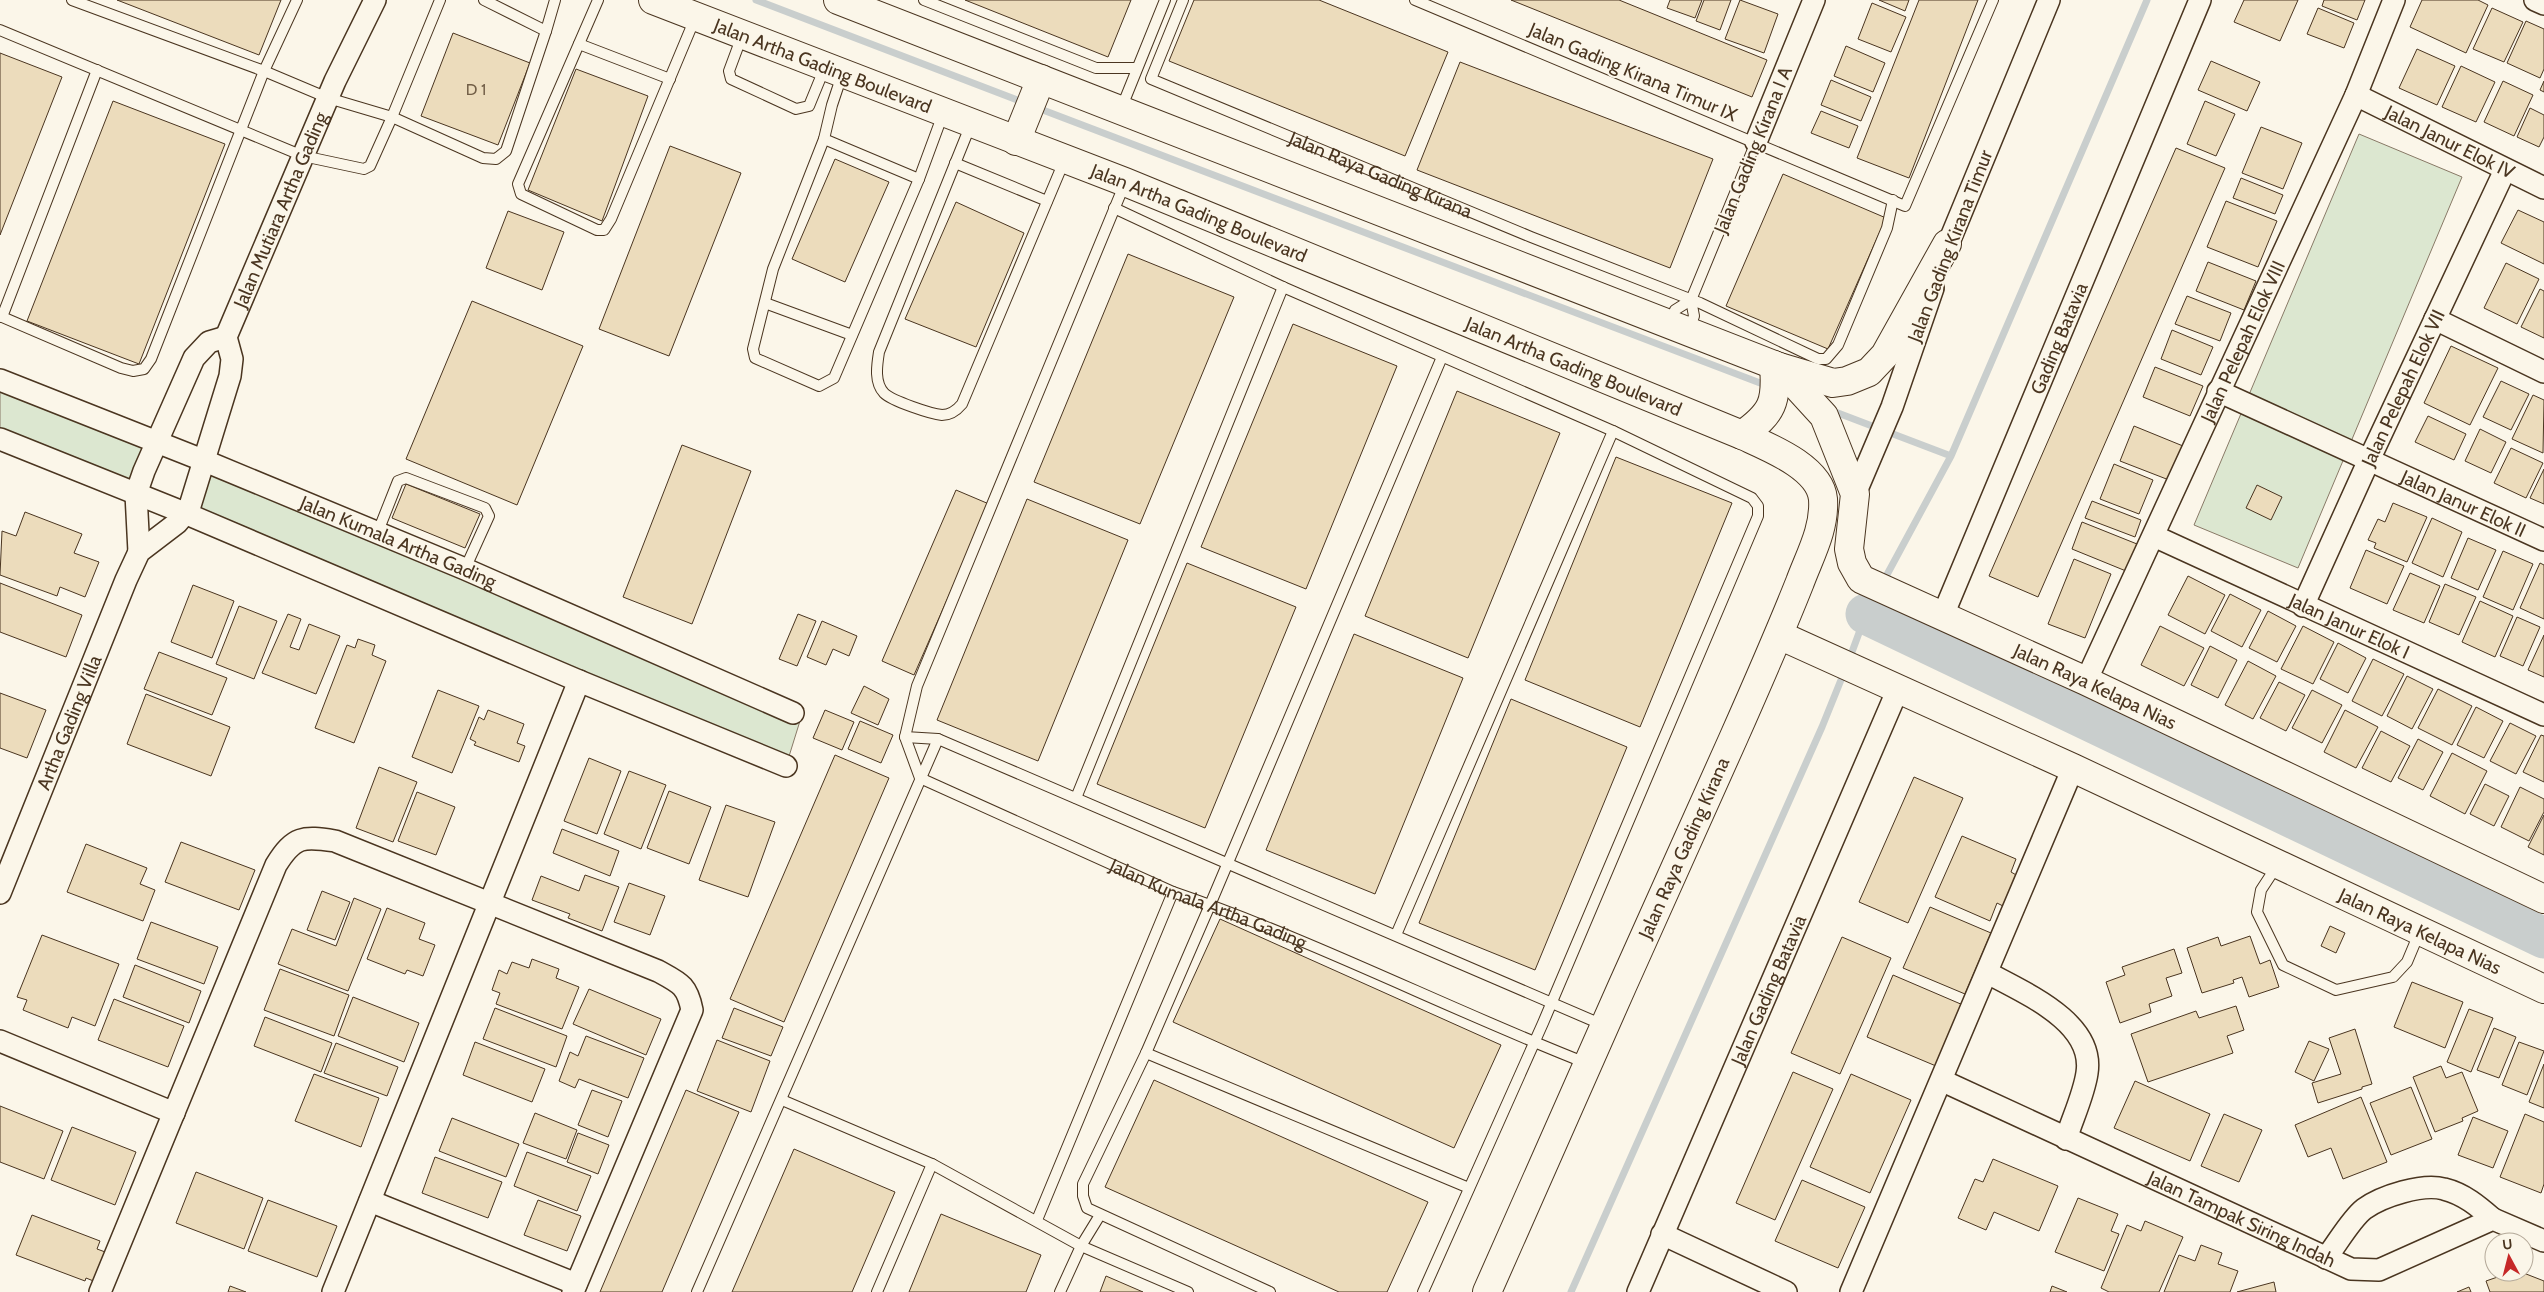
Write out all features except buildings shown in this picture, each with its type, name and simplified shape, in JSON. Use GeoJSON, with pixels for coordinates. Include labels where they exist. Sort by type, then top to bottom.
{"type":"FeatureCollection","features":[{"type":"Feature","properties":{"kind":"main road","name":"Jalan Artha Gading Boulevard"},"geometry":{"type":"LineString","coordinates":[[654,0],[971,124],[1020,133],[1065,158],[1748,432]]}},
{"type":"Feature","properties":{"kind":"main road"},"geometry":{"type":"LineString","coordinates":[[838,0],[1039,86],[1121,110],[1679,328],[1787,381],[1847,382],[1869,372],[1886,355],[1948,244]]}},
{"type":"Feature","properties":{"kind":"main road"},"geometry":{"type":"LineString","coordinates":[[1020,133],[1039,86]]}},
{"type":"Feature","properties":{"kind":"main road"},"geometry":{"type":"LineString","coordinates":[[1748,432],[1768,414],[1787,381]]}},
{"type":"Feature","properties":{"kind":"main road","name":"Jalan Raya Kelapa Nias"},"geometry":{"type":"LineString","coordinates":[[1787,381],[1824,416],[1855,494],[1849,549],[1852,563],[1861,579],[2086,681],[2544,899]]}},
{"type":"Feature","properties":{"kind":"main road","name":"Jalan Raya Gading Kirana"},"geometry":{"type":"LineString","coordinates":[[1487,1292],[1586,1063],[1779,635],[1822,524],[1823,496],[1818,481],[1804,468],[1768,447],[1748,432]]}},
{"type":"Feature","properties":{"kind":"main road","name":"Jalan Raya Kelapa Nias"},"geometry":{"type":"LineString","coordinates":[[1779,635],[2074,768],[2544,989]]}},
{"type":"Feature","properties":{"kind":"street","name":"Jalan Mutiara Artha Gading"},"geometry":{"type":"LineString","coordinates":[[331,90],[358,0]]}},
{"type":"Feature","properties":{"kind":"street","name":"Jalan Mutiara Artha Gading"},"geometry":{"type":"LineString","coordinates":[[226,337],[331,90],[375,0]]}},
{"type":"Feature","properties":{"kind":"street","name":"Jalan Gading Kirana I A"},"geometry":{"type":"LineString","coordinates":[[1756,142],[1814,0]]}},
{"type":"Feature","properties":{"kind":"street","name":"Jalan Gading Kirana Timur"},"geometry":{"type":"LineString","coordinates":[[1855,494],[1892,407],[1948,244],[2049,0]]}},
{"type":"Feature","properties":{"kind":"street","name":"Gading Batavia"},"geometry":{"type":"LineString","coordinates":[[1935,612],[2200,0]]}},
{"type":"Feature","properties":{"kind":"street","name":"Jalan Pelepah Elok VIII"},"geometry":{"type":"LineString","coordinates":[[2086,681],[2356,95],[2394,0]]}},
{"type":"Feature","properties":{"kind":"street"},"geometry":{"type":"LineString","coordinates":[[2535,0],[2544,4]]}},
{"type":"Feature","properties":{"kind":"street","name":"Jalan Janur Elok IV"},"geometry":{"type":"LineString","coordinates":[[2356,95],[2544,188]]}},
{"type":"Feature","properties":{"kind":"street","name":"Jalan Pelepah Elok VII"},"geometry":{"type":"LineString","coordinates":[[2303,606],[2505,170]]}},
{"type":"Feature","properties":{"kind":"street"},"geometry":{"type":"LineString","coordinates":[[2435,319],[2544,372]]}},
{"type":"Feature","properties":{"kind":"street"},"geometry":{"type":"LineString","coordinates":[[136,494],[194,358],[209,342],[226,337],[232,359],[230,376],[187,514]]}},
{"type":"Feature","properties":{"kind":"street","name":"Jalan Kumala Artha Gading"},"geometry":{"type":"LineString","coordinates":[[0,380],[205,461],[465,569],[793,713]]}},
{"type":"Feature","properties":{"kind":"street","name":"Jalan Janur Elok II"},"geometry":{"type":"LineString","coordinates":[[2218,392],[2544,540]]}},
{"type":"Feature","properties":{"kind":"street"},"geometry":{"type":"LineString","coordinates":[[0,439],[187,514],[579,681],[786,766]]}},
{"type":"Feature","properties":{"kind":"street","name":"Artha Gading Villa"},"geometry":{"type":"LineString","coordinates":[[136,494],[139,552]]}},
{"type":"Feature","properties":{"kind":"street","name":"Artha Gading Villa"},"geometry":{"type":"LineString","coordinates":[[0,893],[139,552],[187,514]]}},
{"type":"Feature","properties":{"kind":"street","name":"Jalan Janur Elok I"},"geometry":{"type":"LineString","coordinates":[[2154,536],[2544,715]]}},
{"type":"Feature","properties":{"kind":"street"},"geometry":{"type":"LineString","coordinates":[[333,1292],[491,904],[579,681]]}},
{"type":"Feature","properties":{"kind":"street","name":"Jalan Gading Batavia"},"geometry":{"type":"LineString","coordinates":[[1638,1292],[1892,687]]}},
{"type":"Feature","properties":{"kind":"street"},"geometry":{"type":"LineString","coordinates":[[1851,1292],[1943,1081],[2074,768]]}},
{"type":"Feature","properties":{"kind":"street"},"geometry":{"type":"LineString","coordinates":[[100,1292],[276,865],[286,848],[299,839],[335,841],[658,971],[681,983],[688,994],[692,1010],[575,1288],[370,1201]]}},
{"type":"Feature","properties":{"kind":"street"},"geometry":{"type":"LineString","coordinates":[[1988,973],[2052,1010],[2075,1030],[2085,1049],[2087,1072],[2066,1138]]}},
{"type":"Feature","properties":{"kind":"street"},"geometry":{"type":"LineString","coordinates":[[0,1041],[174,1112]]}},
{"type":"Feature","properties":{"kind":"street","name":"Jalan Tampak Siring Indah"},"geometry":{"type":"LineString","coordinates":[[1943,1081],[2351,1269],[2379,1270],[2493,1219]]}},
{"type":"Feature","properties":{"kind":"street"},"geometry":{"type":"LineString","coordinates":[[2326,1258],[2363,1210],[2385,1198],[2406,1191],[2443,1188],[2467,1198],[2493,1219],[2544,1240]]}},
{"type":"Feature","properties":{"kind":"street"},"geometry":{"type":"LineString","coordinates":[[1662,1234],[1786,1292]]}},
{"type":"Feature","properties":{"kind":"lane"},"geometry":{"type":"LineString","coordinates":[[72,0],[264,71],[331,90],[484,158],[496,158],[506,151],[555,0]]}},
{"type":"Feature","properties":{"kind":"lane"},"geometry":{"type":"LineString","coordinates":[[97,70],[1,316],[121,368],[133,371],[144,369],[151,359],[264,71],[297,0]]}},
{"type":"Feature","properties":{"kind":"lane"},"geometry":{"type":"LineString","coordinates":[[0,30],[303,156],[364,169],[370,166],[440,0]]}},
{"type":"Feature","properties":{"kind":"lane"},"geometry":{"type":"LineString","coordinates":[[484,0],[546,31]]}},
{"type":"Feature","properties":{"kind":"lane"},"geometry":{"type":"LineString","coordinates":[[598,0],[518,184],[521,194],[597,230],[604,230],[611,219],[696,16]]}},
{"type":"Feature","properties":{"kind":"lane"},"geometry":{"type":"LineString","coordinates":[[924,0],[1096,68],[1137,68]]}},
{"type":"Feature","properties":{"kind":"lane"},"geometry":{"type":"LineString","coordinates":[[1121,110],[1165,0]]}},
{"type":"Feature","properties":{"kind":"lane","name":"Jalan Raya Gading Kirana"},"geometry":{"type":"LineString","coordinates":[[1183,0],[1151,79],[1531,237],[1691,300]]}},
{"type":"Feature","properties":{"kind":"lane","name":"Jalan Gading Kirana Timur IX"},"geometry":{"type":"LineString","coordinates":[[1415,0],[1905,206],[1993,0]]}},
{"type":"Feature","properties":{"kind":"lane"},"geometry":{"type":"LineString","coordinates":[[744,34],[729,71],[731,80],[796,109],[809,106],[834,69]]}},
{"type":"Feature","properties":{"kind":"lane"},"geometry":{"type":"LineString","coordinates":[[579,44],[670,79]]}},
{"type":"Feature","properties":{"kind":"lane"},"geometry":{"type":"LineString","coordinates":[[834,69],[832,105],[824,139],[773,269],[753,349],[755,358],[819,386],[834,378],[920,179],[943,113]]}},
{"type":"Feature","properties":{"kind":"lane"},"geometry":{"type":"LineString","coordinates":[[971,124],[879,352],[877,380],[884,393],[898,401],[943,415],[956,411],[962,404],[1065,158]]}},
{"type":"Feature","properties":{"kind":"lane"},"geometry":{"type":"LineString","coordinates":[[824,139],[920,179]]}},
{"type":"Feature","properties":{"kind":"lane","name":"Jalan Gading Kirana I A"},"geometry":{"type":"LineString","coordinates":[[1691,300],[1756,142]]}},
{"type":"Feature","properties":{"kind":"lane"},"geometry":{"type":"LineString","coordinates":[[955,164],[1047,201]]}},
{"type":"Feature","properties":{"kind":"lane"},"geometry":{"type":"LineString","coordinates":[[920,778],[905,737],[917,686],[1125,182]]}},
{"type":"Feature","properties":{"kind":"lane"},"geometry":{"type":"LineString","coordinates":[[1691,300],[1813,357],[1826,359],[1836,348],[1846,327],[1887,228],[1892,200]]}},
{"type":"Feature","properties":{"kind":"lane"},"geometry":{"type":"LineString","coordinates":[[1114,208],[1283,287],[1613,430],[1752,498],[1758,506],[1758,516],[1552,1002],[1423,1292]]}},
{"type":"Feature","properties":{"kind":"lane"},"geometry":{"type":"LineString","coordinates":[[1076,798],[1283,287]]}},
{"type":"Feature","properties":{"kind":"lane"},"geometry":{"type":"LineString","coordinates":[[1691,300],[1694,316],[1679,328],[1675,310],[1691,300]]}},
{"type":"Feature","properties":{"kind":"lane"},"geometry":{"type":"LineString","coordinates":[[765,303],[852,335]]}},
{"type":"Feature","properties":{"kind":"lane"},"geometry":{"type":"LineString","coordinates":[[1270,1292],[1247,1288],[1087,1208],[1083,1196],[1083,1184],[1146,1053],[1442,357]]}},
{"type":"Feature","properties":{"kind":"lane"},"geometry":{"type":"LineString","coordinates":[[1396,935],[1613,430]]}},
{"type":"Feature","properties":{"kind":"lane"},"geometry":{"type":"LineString","coordinates":[[377,534],[398,481],[406,478],[485,508],[489,516],[465,569]]}},
{"type":"Feature","properties":{"kind":"lane"},"geometry":{"type":"LineString","coordinates":[[905,737],[938,739],[1604,1026]]}},
{"type":"Feature","properties":{"kind":"lane"},"geometry":{"type":"LineString","coordinates":[[698,1292],[938,739]]}},
{"type":"Feature","properties":{"kind":"lane","name":"Jalan Kumala Artha Gading"},"geometry":{"type":"LineString","coordinates":[[920,778],[1173,892],[1210,904],[1382,975],[1586,1063]]}},
{"type":"Feature","properties":{"kind":"lane"},"geometry":{"type":"LineString","coordinates":[[2278,864],[2261,890],[2257,912],[2283,965],[2336,990],[2393,977],[2408,962],[2420,930]]}},
{"type":"Feature","properties":{"kind":"lane"},"geometry":{"type":"LineString","coordinates":[[1037,1220],[1173,892]]}},
{"type":"Feature","properties":{"kind":"lane"},"geometry":{"type":"LineString","coordinates":[[1146,1053],[1469,1188]]}},
{"type":"Feature","properties":{"kind":"lane"},"geometry":{"type":"LineString","coordinates":[[782,1100],[932,1164],[1037,1220],[1081,1246],[1188,1292]]}},
{"type":"Feature","properties":{"kind":"lane"},"geometry":{"type":"LineString","coordinates":[[877,1292],[932,1164]]}},
{"type":"Feature","properties":{"kind":"lane"},"geometry":{"type":"LineString","coordinates":[[1060,1292],[1081,1246],[1100,1215]]}},
{"type":"Feature","properties":{"kind":"green space"},"geometry":{"type":"Polygon","coordinates":[[[2359,134],[2462,177],[2298,568],[2194,525],[2359,134]]]}},
{"type":"Feature","properties":{"kind":"green space"},"geometry":{"type":"Polygon","coordinates":[[[0,379],[157,443],[136,499],[0,444],[0,379]]]}},
{"type":"Feature","properties":{"kind":"green space"},"geometry":{"type":"Polygon","coordinates":[[[205,461],[804,708],[786,766],[187,514],[205,461]]]}},
{"type":"Feature","properties":{"kind":"waterway"},"geometry":{"type":"LineString","coordinates":[[756,0],[1025,103]]}},
{"type":"Feature","properties":{"kind":"waterway"},"geometry":{"type":"LineString","coordinates":[[1883,582],[1951,456],[2147,0]]}},
{"type":"Feature","properties":{"kind":"waterway"},"geometry":{"type":"LineString","coordinates":[[1035,107],[1768,386]]}},
{"type":"Feature","properties":{"kind":"waterway"},"geometry":{"type":"LineString","coordinates":[[1830,410],[1951,456]]}},
{"type":"Feature","properties":{"kind":"waterway"},"geometry":{"type":"LineString","coordinates":[[1849,660],[1866,614],[1878,592]]}},
{"type":"Feature","properties":{"kind":"waterway"},"geometry":{"type":"LineString","coordinates":[[1866,614],[2544,938]]}},
{"type":"Feature","properties":{"kind":"waterway"},"geometry":{"type":"LineString","coordinates":[[1571,1292],[1822,727],[1845,670]]}}]}
